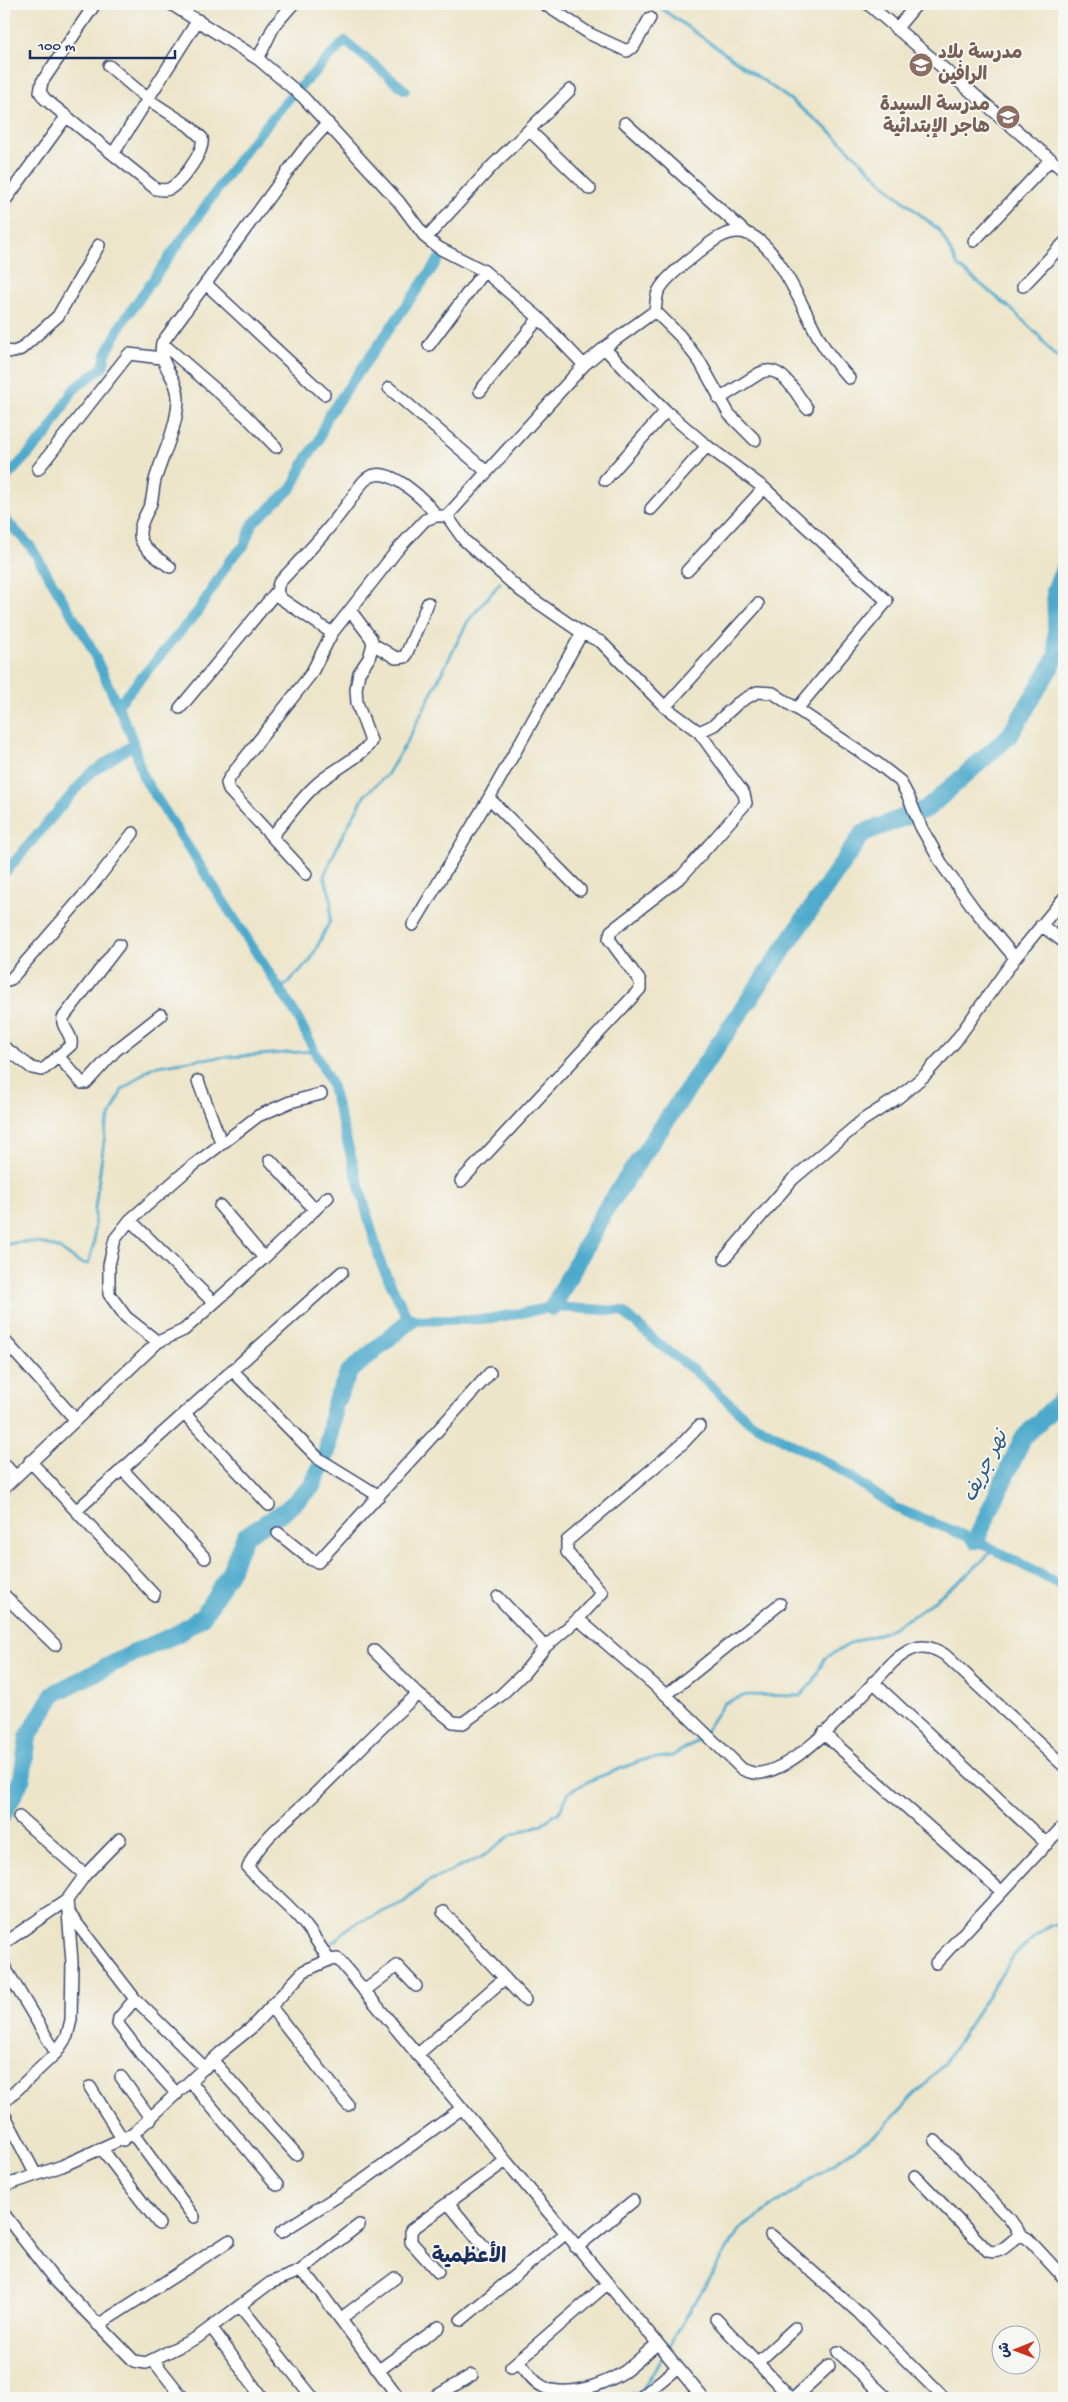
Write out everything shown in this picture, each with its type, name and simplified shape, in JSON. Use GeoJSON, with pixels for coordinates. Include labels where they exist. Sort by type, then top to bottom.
{"type":"FeatureCollection","features":[{"type":"Feature","properties":{"kind":"street"},"geometry":{"type":"LineString","coordinates":[[95,4],[40,86],[42,96],[156,189],[162,191],[170,189],[179,181],[202,150],[204,144],[199,134],[149,100],[109,66]]}},
{"type":"Feature","properties":{"kind":"street"},"geometry":{"type":"LineString","coordinates":[[171,4],[258,59],[303,97],[399,202],[426,238],[440,248],[484,271],[538,318],[584,365]]}},
{"type":"Feature","properties":{"kind":"street"},"geometry":{"type":"LineString","coordinates":[[258,59],[274,26],[293,4]]}},
{"type":"Feature","properties":{"kind":"street"},"geometry":{"type":"LineString","coordinates":[[544,4],[590,34],[627,51],[634,46],[650,18]]}},
{"type":"Feature","properties":{"kind":"street"},"geometry":{"type":"LineString","coordinates":[[868,4],[1064,171]]}},
{"type":"Feature","properties":{"kind":"street"},"geometry":{"type":"LineString","coordinates":[[896,29],[917,4]]}},
{"type":"Feature","properties":{"kind":"street"},"geometry":{"type":"LineString","coordinates":[[113,154],[198,20]]}},
{"type":"Feature","properties":{"kind":"street"},"geometry":{"type":"LineString","coordinates":[[426,238],[570,90]]}},
{"type":"Feature","properties":{"kind":"street"},"geometry":{"type":"LineString","coordinates":[[4,202],[66,117]]}},
{"type":"Feature","properties":{"kind":"street"},"geometry":{"type":"LineString","coordinates":[[170,567],[142,543],[139,536],[141,524],[152,500],[154,482],[173,431],[178,399],[175,385],[161,358],[162,343],[302,152],[328,123]]}},
{"type":"Feature","properties":{"kind":"street"},"geometry":{"type":"LineString","coordinates":[[625,123],[746,234],[764,244],[787,275],[824,347],[849,378]]}},
{"type":"Feature","properties":{"kind":"street"},"geometry":{"type":"LineString","coordinates":[[529,130],[590,189]]}},
{"type":"Feature","properties":{"kind":"street"},"geometry":{"type":"LineString","coordinates":[[974,240],[1051,159]]}},
{"type":"Feature","properties":{"kind":"street"},"geometry":{"type":"LineString","coordinates":[[306,874],[230,790],[227,784],[230,777],[311,674],[332,633],[419,526],[425,520],[442,516],[487,472],[584,365],[654,311],[658,293],[673,273],[720,236],[732,232],[746,234]]}},
{"type":"Feature","properties":{"kind":"street"},"geometry":{"type":"LineString","coordinates":[[1023,286],[1064,243]]}},
{"type":"Feature","properties":{"kind":"street"},"geometry":{"type":"LineString","coordinates":[[4,351],[14,352],[21,350],[58,316],[99,245]]}},
{"type":"Feature","properties":{"kind":"street"},"geometry":{"type":"LineString","coordinates":[[429,345],[484,271]]}},
{"type":"Feature","properties":{"kind":"street"},"geometry":{"type":"LineString","coordinates":[[206,284],[324,394]]}},
{"type":"Feature","properties":{"kind":"street"},"geometry":{"type":"LineString","coordinates":[[654,311],[680,336],[700,362],[729,414],[756,440]]}},
{"type":"Feature","properties":{"kind":"street"},"geometry":{"type":"LineString","coordinates":[[480,391],[538,318]]}},
{"type":"Feature","properties":{"kind":"street"},"geometry":{"type":"LineString","coordinates":[[162,343],[245,415],[276,446]]}},
{"type":"Feature","properties":{"kind":"street"},"geometry":{"type":"LineString","coordinates":[[604,348],[666,411],[707,446],[764,488],[887,601],[796,709]]}},
{"type":"Feature","properties":{"kind":"street"},"geometry":{"type":"LineString","coordinates":[[38,468],[129,354],[161,358]]}},
{"type":"Feature","properties":{"kind":"street"},"geometry":{"type":"LineString","coordinates":[[719,399],[760,372],[773,369],[780,374],[807,408]]}},
{"type":"Feature","properties":{"kind":"street"},"geometry":{"type":"LineString","coordinates":[[389,388],[487,472]]}},
{"type":"Feature","properties":{"kind":"street"},"geometry":{"type":"LineString","coordinates":[[606,480],[666,411]]}},
{"type":"Feature","properties":{"kind":"street"},"geometry":{"type":"LineString","coordinates":[[651,509],[707,446]]}},
{"type":"Feature","properties":{"kind":"street"},"geometry":{"type":"LineString","coordinates":[[180,708],[277,591],[279,583],[343,511],[364,480],[376,474],[391,478],[424,499],[464,540],[521,590],[582,633],[601,642],[665,707],[699,732],[744,794],[746,803],[682,876],[611,931],[609,939],[640,982],[640,989],[461,1181]]}},
{"type":"Feature","properties":{"kind":"street"},"geometry":{"type":"LineString","coordinates":[[687,571],[764,488]]}},
{"type":"Feature","properties":{"kind":"street"},"geometry":{"type":"LineString","coordinates":[[277,591],[280,598],[332,633]]}},
{"type":"Feature","properties":{"kind":"street"},"geometry":{"type":"LineString","coordinates":[[373,644],[396,658],[405,657],[428,603]]}},
{"type":"Feature","properties":{"kind":"street"},"geometry":{"type":"LineString","coordinates":[[665,707],[758,604]]}},
{"type":"Feature","properties":{"kind":"street"},"geometry":{"type":"LineString","coordinates":[[272,836],[317,784],[347,761],[367,750],[371,742],[370,734],[357,703],[356,689],[359,673],[369,658],[373,644],[371,638],[350,610]]}},
{"type":"Feature","properties":{"kind":"street"},"geometry":{"type":"LineString","coordinates":[[413,925],[489,798],[582,633]]}},
{"type":"Feature","properties":{"kind":"street"},"geometry":{"type":"LineString","coordinates":[[699,732],[714,726],[738,703],[757,692],[773,693],[877,763],[900,782],[912,803],[921,827],[943,866],[970,903],[1015,958]]}},
{"type":"Feature","properties":{"kind":"street"},"geometry":{"type":"LineString","coordinates":[[489,798],[580,890]]}},
{"type":"Feature","properties":{"kind":"street"},"geometry":{"type":"LineString","coordinates":[[4,981],[11,979],[90,888],[133,833]]}},
{"type":"Feature","properties":{"kind":"street"},"geometry":{"type":"LineString","coordinates":[[726,1258],[793,1180],[863,1120],[899,1097],[924,1076],[955,1042],[1015,958],[1064,898]]}},
{"type":"Feature","properties":{"kind":"street"},"geometry":{"type":"LineString","coordinates":[[1042,925],[1064,942]]}},
{"type":"Feature","properties":{"kind":"street"},"geometry":{"type":"LineString","coordinates":[[4,1047],[32,1068],[41,1070],[71,1045],[72,1041],[62,1024],[63,1018],[119,945]]}},
{"type":"Feature","properties":{"kind":"street"},"geometry":{"type":"LineString","coordinates":[[58,1056],[82,1083],[86,1083],[115,1051],[161,1015]]}},
{"type":"Feature","properties":{"kind":"street"},"geometry":{"type":"LineString","coordinates":[[198,1081],[221,1142]]}},
{"type":"Feature","properties":{"kind":"street"},"geometry":{"type":"LineString","coordinates":[[158,1342],[126,1317],[109,1294],[109,1265],[116,1239],[130,1220],[221,1142],[258,1116],[290,1102],[321,1094]]}},
{"type":"Feature","properties":{"kind":"street"},"geometry":{"type":"LineString","coordinates":[[270,1160],[315,1210]]}},
{"type":"Feature","properties":{"kind":"street"},"geometry":{"type":"LineString","coordinates":[[4,1488],[30,1461],[158,1342],[184,1330],[328,1198]]}},
{"type":"Feature","properties":{"kind":"street"},"geometry":{"type":"LineString","coordinates":[[220,1206],[264,1258]]}},
{"type":"Feature","properties":{"kind":"street"},"geometry":{"type":"LineString","coordinates":[[130,1220],[214,1302]]}},
{"type":"Feature","properties":{"kind":"street"},"geometry":{"type":"LineString","coordinates":[[77,1510],[342,1272]]}},
{"type":"Feature","properties":{"kind":"street"},"geometry":{"type":"LineString","coordinates":[[4,1340],[76,1419]]}},
{"type":"Feature","properties":{"kind":"street"},"geometry":{"type":"LineString","coordinates":[[232,1370],[319,1459],[379,1496]]}},
{"type":"Feature","properties":{"kind":"street"},"geometry":{"type":"LineString","coordinates":[[278,1533],[310,1559],[318,1562],[490,1373]]}},
{"type":"Feature","properties":{"kind":"street"},"geometry":{"type":"LineString","coordinates":[[184,1414],[270,1505]]}},
{"type":"Feature","properties":{"kind":"street"},"geometry":{"type":"LineString","coordinates":[[374,1651],[418,1694],[453,1722],[463,1723],[506,1690],[524,1673],[545,1647],[578,1619],[602,1593],[567,1552],[567,1541],[683,1443],[699,1426]]}},
{"type":"Feature","properties":{"kind":"street"},"geometry":{"type":"LineString","coordinates":[[30,1461],[154,1595]]}},
{"type":"Feature","properties":{"kind":"street"},"geometry":{"type":"LineString","coordinates":[[4,1464],[15,1476]]}},
{"type":"Feature","properties":{"kind":"street"},"geometry":{"type":"LineString","coordinates":[[122,1469],[205,1558]]}},
{"type":"Feature","properties":{"kind":"street"},"geometry":{"type":"LineString","coordinates":[[4,1595],[55,1645]]}},
{"type":"Feature","properties":{"kind":"street"},"geometry":{"type":"LineString","coordinates":[[498,1598],[545,1647]]}},
{"type":"Feature","properties":{"kind":"street"},"geometry":{"type":"LineString","coordinates":[[666,1695],[780,1604]]}},
{"type":"Feature","properties":{"kind":"street"},"geometry":{"type":"LineString","coordinates":[[578,1619],[666,1695],[742,1769],[759,1773],[776,1768],[809,1747],[907,1650],[922,1646],[937,1649],[1064,1766]]}},
{"type":"Feature","properties":{"kind":"street"},"geometry":{"type":"LineString","coordinates":[[873,1682],[1047,1844]]}},
{"type":"Feature","properties":{"kind":"street"},"geometry":{"type":"LineString","coordinates":[[329,1960],[312,1934],[289,1907],[263,1885],[248,1868],[253,1856],[280,1827],[388,1720],[418,1694]]}},
{"type":"Feature","properties":{"kind":"street"},"geometry":{"type":"LineString","coordinates":[[823,1733],[1002,1892]]}},
{"type":"Feature","properties":{"kind":"street"},"geometry":{"type":"LineString","coordinates":[[19,1817],[85,1875]]}},
{"type":"Feature","properties":{"kind":"street"},"geometry":{"type":"LineString","coordinates":[[936,1963],[1064,1826]]}},
{"type":"Feature","properties":{"kind":"street"},"geometry":{"type":"LineString","coordinates":[[4,1943],[67,1905],[85,1875],[120,1839]]}},
{"type":"Feature","properties":{"kind":"street"},"geometry":{"type":"LineString","coordinates":[[67,1905],[135,1999],[209,2064],[296,2154]]}},
{"type":"Feature","properties":{"kind":"street"},"geometry":{"type":"LineString","coordinates":[[4,2102],[56,2052],[67,2036],[71,2020],[72,1962],[67,1905]]}},
{"type":"Feature","properties":{"kind":"street"},"geometry":{"type":"LineString","coordinates":[[443,1912],[525,2000]]}},
{"type":"Feature","properties":{"kind":"street"},"geometry":{"type":"LineString","coordinates":[[4,2186],[102,2149],[128,2137],[151,2118],[271,2006],[304,1971],[329,1960],[338,1959],[504,2162],[703,2398]]}},
{"type":"Feature","properties":{"kind":"street"},"geometry":{"type":"LineString","coordinates":[[4,1966],[56,2052]]}},
{"type":"Feature","properties":{"kind":"street"},"geometry":{"type":"LineString","coordinates":[[364,1991],[397,1966],[416,1986]]}},
{"type":"Feature","properties":{"kind":"street"},"geometry":{"type":"LineString","coordinates":[[417,2055],[505,1978]]}},
{"type":"Feature","properties":{"kind":"street"},"geometry":{"type":"LineString","coordinates":[[135,1999],[119,2018],[118,2024],[141,2054],[177,2094]]}},
{"type":"Feature","properties":{"kind":"street"},"geometry":{"type":"LineString","coordinates":[[271,2006],[348,2105]]}},
{"type":"Feature","properties":{"kind":"street"},"geometry":{"type":"LineString","coordinates":[[121,2077],[151,2118]]}},
{"type":"Feature","properties":{"kind":"street"},"geometry":{"type":"LineString","coordinates":[[190,2081],[277,2185]]}},
{"type":"Feature","properties":{"kind":"street"},"geometry":{"type":"LineString","coordinates":[[90,2087],[128,2137],[194,2217]]}},
{"type":"Feature","properties":{"kind":"street"},"geometry":{"type":"LineString","coordinates":[[281,2232],[365,2179],[460,2109]]}},
{"type":"Feature","properties":{"kind":"street"},"geometry":{"type":"LineString","coordinates":[[4,2114],[36,2175]]}},
{"type":"Feature","properties":{"kind":"street"},"geometry":{"type":"LineString","coordinates":[[935,2141],[1009,2218],[1021,2235],[1028,2239],[1064,2278]]}},
{"type":"Feature","properties":{"kind":"street"},"geometry":{"type":"LineString","coordinates":[[102,2149],[159,2224]]}},
{"type":"Feature","properties":{"kind":"street"},"geometry":{"type":"LineString","coordinates":[[438,2272],[411,2242],[409,2237],[411,2230],[504,2162]]}},
{"type":"Feature","properties":{"kind":"street"},"geometry":{"type":"LineString","coordinates":[[915,2176],[988,2251],[995,2253],[1021,2235]]}},
{"type":"Feature","properties":{"kind":"street"},"geometry":{"type":"LineString","coordinates":[[576,2248],[633,2201]]}},
{"type":"Feature","properties":{"kind":"street"},"geometry":{"type":"LineString","coordinates":[[448,2203],[489,2253]]}},
{"type":"Feature","properties":{"kind":"street"},"geometry":{"type":"LineString","coordinates":[[4,2214],[53,2278],[139,2364],[153,2360],[212,2328],[270,2283],[300,2271],[359,2225]]}},
{"type":"Feature","properties":{"kind":"street"},"geometry":{"type":"LineString","coordinates":[[460,2320],[565,2234]]}},
{"type":"Feature","properties":{"kind":"street"},"geometry":{"type":"LineString","coordinates":[[771,2235],[859,2313],[944,2398]]}},
{"type":"Feature","properties":{"kind":"street"},"geometry":{"type":"LineString","coordinates":[[98,2325],[229,2241]]}},
{"type":"Feature","properties":{"kind":"street"},"geometry":{"type":"LineString","coordinates":[[300,2271],[312,2280],[399,2398]]}},
{"type":"Feature","properties":{"kind":"street"},"geometry":{"type":"LineString","coordinates":[[340,2318],[394,2278]]}},
{"type":"Feature","properties":{"kind":"street"},"geometry":{"type":"LineString","coordinates":[[607,2284],[515,2364],[540,2386],[552,2391],[573,2390],[608,2380],[625,2371],[657,2345]]}},
{"type":"Feature","properties":{"kind":"street"},"geometry":{"type":"LineString","coordinates":[[240,2306],[312,2398]]}},
{"type":"Feature","properties":{"kind":"street"},"geometry":{"type":"LineString","coordinates":[[716,2319],[793,2398],[829,2366]]}},
{"type":"Feature","properties":{"kind":"street"},"geometry":{"type":"LineString","coordinates":[[379,2370],[438,2327]]}},
{"type":"Feature","properties":{"kind":"street"},"geometry":{"type":"LineString","coordinates":[[212,2328],[262,2398]]}},
{"type":"Feature","properties":{"kind":"street"},"geometry":{"type":"LineString","coordinates":[[758,2362],[795,2328]]}},
{"type":"Feature","properties":{"kind":"street"},"geometry":{"type":"LineString","coordinates":[[838,2352],[887,2398]]}},
{"type":"Feature","properties":{"kind":"street"},"geometry":{"type":"LineString","coordinates":[[153,2360],[183,2398]]}},
{"type":"Feature","properties":{"kind":"street"},"geometry":{"type":"LineString","coordinates":[[640,2398],[675,2367]]}},
{"type":"Feature","properties":{"kind":"street"},"geometry":{"type":"LineString","coordinates":[[434,2398],[472,2375]]}},
{"type":"Feature","properties":{"kind":"waterway"},"geometry":{"type":"LineString","coordinates":[[655,4],[788,98],[832,133],[895,194],[940,231],[958,266],[1010,308],[1038,335],[1054,355],[1064,360]]}},
{"type":"Feature","properties":{"kind":"waterway"},"geometry":{"type":"LineString","coordinates":[[301,86],[345,41],[405,90]]}},
{"type":"Feature","properties":{"kind":"waterway"},"geometry":{"type":"LineString","coordinates":[[4,480],[48,433],[73,390],[103,367],[106,354],[122,323],[247,148],[290,97]]}},
{"type":"Feature","properties":{"kind":"waterway"},"geometry":{"type":"LineString","coordinates":[[118,705],[198,611],[230,560],[244,546],[253,523],[292,488],[306,459],[318,442],[328,416],[439,259]]}},
{"type":"Feature","properties":{"kind":"waterway"},"geometry":{"type":"LineString","coordinates":[[4,518],[31,547],[89,643],[131,735],[143,777],[297,1016],[331,1084],[381,1264],[409,1321],[488,1319],[553,1307],[622,1311],[660,1345],[694,1370],[750,1422],[836,1467],[896,1508],[976,1540],[1064,1587]]}},
{"type":"Feature","properties":{"kind":"waterway"},"geometry":{"type":"LineString","coordinates":[[553,1307],[605,1210],[863,833],[928,808],[1010,735],[1057,656],[1055,590],[1064,569]]}},
{"type":"Feature","properties":{"kind":"waterway"},"geometry":{"type":"LineString","coordinates":[[280,990],[310,961],[330,921],[331,898],[324,876],[341,838],[365,795],[387,775],[408,740],[468,621],[500,583]]}},
{"type":"Feature","properties":{"kind":"waterway"},"geometry":{"type":"LineString","coordinates":[[4,874],[88,775],[134,744]]}},
{"type":"Feature","properties":{"kind":"waterway"},"geometry":{"type":"LineString","coordinates":[[4,1245],[18,1242],[40,1243],[61,1250],[74,1259],[88,1264],[94,1244],[95,1208],[106,1126],[122,1090],[152,1067],[201,1059],[314,1051]]}},
{"type":"Feature","properties":{"kind":"waterway"},"geometry":{"type":"LineString","coordinates":[[4,1813],[22,1778],[28,1737],[53,1694],[138,1651],[177,1634],[203,1616],[229,1574],[245,1536],[286,1510],[312,1486],[327,1452],[334,1406],[349,1372],[409,1321]]}},
{"type":"Feature","properties":{"kind":"waterway","name":"نهر جريف"},"geometry":{"type":"LineString","coordinates":[[976,1540],[1023,1438],[1064,1397]]}},
{"type":"Feature","properties":{"kind":"waterway"},"geometry":{"type":"LineString","coordinates":[[327,1948],[349,1927],[404,1902],[427,1882],[482,1857],[511,1835],[540,1825],[559,1812],[569,1792],[591,1780],[643,1760],[672,1756],[700,1739],[724,1703],[746,1695],[800,1696],[813,1682],[825,1658],[853,1642],[885,1632],[916,1614],[957,1583],[994,1550]]}},
{"type":"Feature","properties":{"kind":"waterway"},"geometry":{"type":"LineString","coordinates":[[666,2350],[739,2230],[880,2131],[944,2064],[1014,1955],[1049,1925],[1064,1925]]}},
{"type":"Feature","properties":{"kind":"waterway"},"geometry":{"type":"LineString","coordinates":[[615,2398],[640,2393],[663,2356]]}},
{"type":"Feature","properties":{"kind":"place","name":"مدرسة بلاد الرافين"},"geometry":{"type":"Point","coordinates":[921,65]}},
{"type":"Feature","properties":{"kind":"place","name":"مدرسة السيدة هاجر الإبتدائية"},"geometry":{"type":"Point","coordinates":[1008,117]}},
{"type":"Feature","properties":{"kind":"district","name":"الأعظمية"},"geometry":{"type":"Point","coordinates":[469,2258]}}]}
